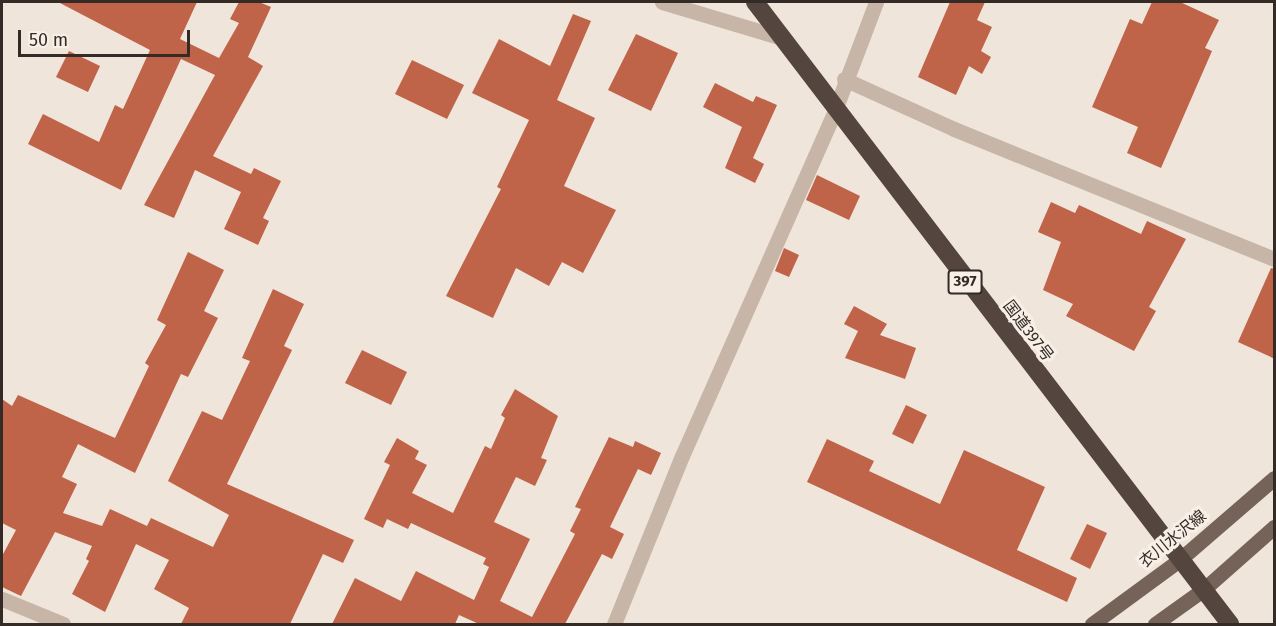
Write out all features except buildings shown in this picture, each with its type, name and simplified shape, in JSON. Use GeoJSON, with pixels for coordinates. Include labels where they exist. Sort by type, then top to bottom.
{"type":"FeatureCollection","features":[{"type":"Feature","properties":{"kind":"highway","name":"国道397号"},"geometry":{"type":"LineString","coordinates":[[755,2],[1178,561],[1230,624]]}},
{"type":"Feature","properties":{"kind":"main road","name":"衣川水沢線"},"geometry":{"type":"LineString","coordinates":[[1092,624],[1178,561],[1275,478]]}},
{"type":"Feature","properties":{"kind":"main road"},"geometry":{"type":"LineString","coordinates":[[1155,624],[1204,590],[1275,527]]}},
{"type":"Feature","properties":{"kind":"street"},"geometry":{"type":"LineString","coordinates":[[662,2],[782,38]]}},
{"type":"Feature","properties":{"kind":"street"},"geometry":{"type":"LineString","coordinates":[[614,624],[682,456],[835,110],[844,79],[876,2]]}},
{"type":"Feature","properties":{"kind":"street"},"geometry":{"type":"LineString","coordinates":[[844,79],[954,129],[1275,260]]}},
{"type":"Feature","properties":{"kind":"street"},"geometry":{"type":"LineString","coordinates":[[2,599],[63,624]]}}]}
